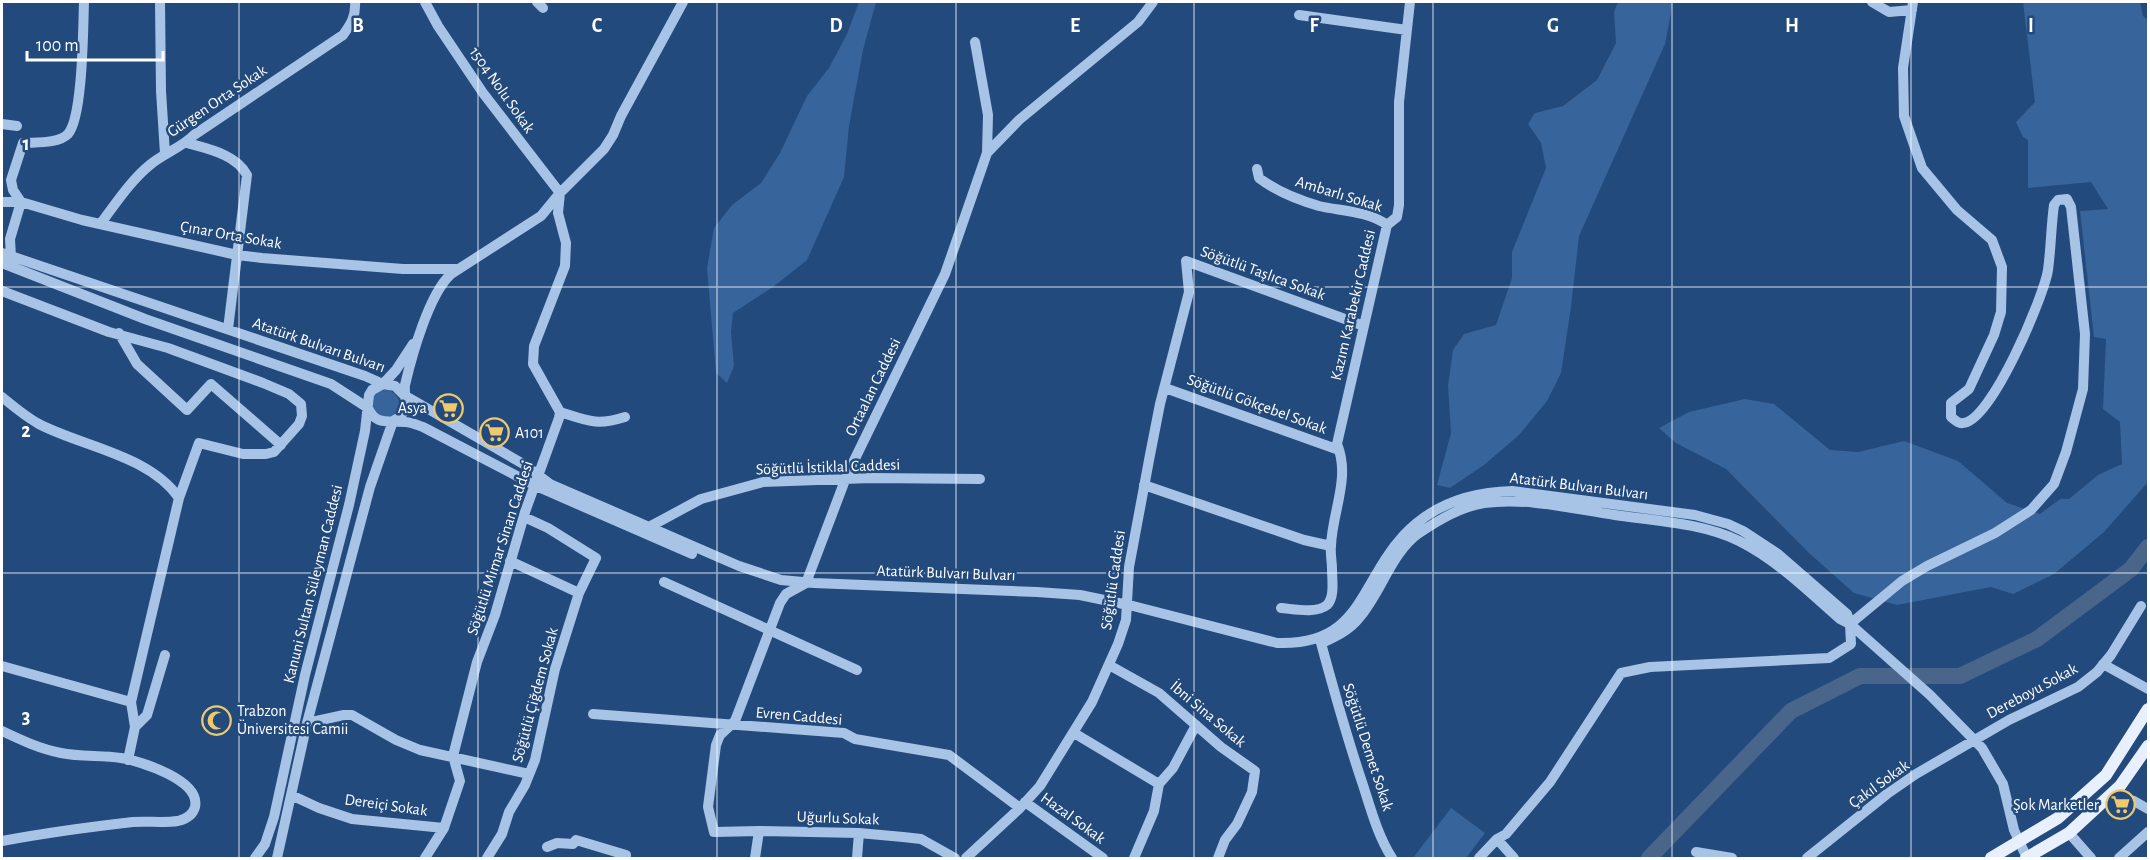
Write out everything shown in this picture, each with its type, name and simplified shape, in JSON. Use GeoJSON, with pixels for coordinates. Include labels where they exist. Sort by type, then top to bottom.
{"type":"FeatureCollection","features":[{"type":"Feature","properties":{"kind":"main road"},"geometry":{"type":"LineString","coordinates":[[1991,858],[2058,818],[2106,775],[2148,709]]}},
{"type":"Feature","properties":{"kind":"main road"},"geometry":{"type":"LineString","coordinates":[[2027,858],[2069,833],[2120,786],[2148,746]]}},
{"type":"Feature","properties":{"kind":"street"},"geometry":{"type":"LineString","coordinates":[[5,262],[21,202],[13,190],[11,180],[23,143],[57,140],[68,134],[77,116],[84,2]]}},
{"type":"Feature","properties":{"kind":"street"},"geometry":{"type":"LineString","coordinates":[[160,2],[161,91],[165,154]]}},
{"type":"Feature","properties":{"kind":"street","name":"1504 Nolu Sokak"},"geometry":{"type":"LineString","coordinates":[[424,2],[483,93],[560,193]]}},
{"type":"Feature","properties":{"kind":"street"},"geometry":{"type":"LineString","coordinates":[[625,417],[594,423],[560,412],[532,364],[536,338],[564,266],[566,243],[558,213],[560,193],[604,149],[683,2]]}},
{"type":"Feature","properties":{"kind":"street","name":"Ortaalan Caddesi"},"geometry":{"type":"LineString","coordinates":[[714,832],[708,807],[708,794],[716,745],[720,735],[735,721],[780,603],[786,594],[801,586],[846,479],[945,273],[987,153],[1019,120],[1138,22],[1153,2]]}},
{"type":"Feature","properties":{"kind":"street","name":"Kazım Karabekir Caddesi"},"geometry":{"type":"LineString","coordinates":[[1281,608],[1320,609],[1332,598],[1333,559],[1330,546],[1341,484],[1337,444],[1387,225],[1397,217],[1399,205],[1399,102],[1410,2]]}},
{"type":"Feature","properties":{"kind":"street"},"geometry":{"type":"LineString","coordinates":[[1479,858],[1497,839],[1506,834],[1550,782],[1621,673],[1650,667],[1829,658],[1851,644],[1850,624],[1902,582],[1918,571],[1995,533],[2031,510],[2054,484],[2066,452],[2083,389],[2085,333],[2071,207],[2067,199],[2058,200],[2054,205],[2048,270],[2042,290],[2006,375],[1977,416],[1965,423],[1960,423],[1951,417],[1951,403],[1969,389],[1994,335],[2001,312],[2002,267],[1992,240],[1957,210],[1922,168],[1904,116],[1903,68],[1912,6],[1889,12],[1872,2]]}},
{"type":"Feature","properties":{"kind":"street","name":"Gürgen Orta Sokak"},"geometry":{"type":"LineString","coordinates":[[101,223],[132,182],[149,166],[343,35],[351,24],[355,7]]}},
{"type":"Feature","properties":{"kind":"street"},"geometry":{"type":"LineString","coordinates":[[1299,15],[1407,30]]}},
{"type":"Feature","properties":{"kind":"street"},"geometry":{"type":"LineString","coordinates":[[975,42],[988,115],[987,153]]}},
{"type":"Feature","properties":{"kind":"street"},"geometry":{"type":"LineString","coordinates":[[2,124],[17,126]]}},
{"type":"Feature","properties":{"kind":"street"},"geometry":{"type":"LineString","coordinates":[[187,142],[238,162],[247,175],[228,329]]}},
{"type":"Feature","properties":{"kind":"street","name":"Ambarlı Sokak"},"geometry":{"type":"LineString","coordinates":[[1257,169],[1259,178],[1272,188],[1317,205],[1369,216],[1387,225]]}},
{"type":"Feature","properties":{"kind":"street","name":"Kanuni Sultan Süleyman Caddesi"},"geometry":{"type":"LineString","coordinates":[[277,858],[306,723],[370,487],[393,421],[399,418],[405,407],[404,394],[421,331],[440,287],[459,269],[541,216],[560,193]]}},
{"type":"Feature","properties":{"kind":"street","name":"Çınar Orta Sokak"},"geometry":{"type":"LineString","coordinates":[[2,202],[21,202],[237,255],[403,269],[459,269]]}},
{"type":"Feature","properties":{"kind":"street","name":"Söğütlü Taşlıca Sokak"},"geometry":{"type":"LineString","coordinates":[[1178,331],[1189,292],[1186,261],[1364,326]]}},
{"type":"Feature","properties":{"kind":"street","name":"Atatürk Bulvarı Bulvarı"},"geometry":{"type":"LineString","coordinates":[[5,262],[145,319],[322,380],[368,408],[370,414],[378,420],[408,422],[436,433],[536,486],[740,574],[801,586],[1071,601],[1126,607],[1276,643],[1301,643],[1311,640],[1351,616],[1387,558],[1415,524],[1432,512],[1459,499],[1485,493],[1512,491],[1695,515],[1728,524],[1750,535],[1778,554],[1847,614],[1850,624]]}},
{"type":"Feature","properties":{"kind":"street","name":"Atatürk Bulvarı Bulvarı"},"geometry":{"type":"LineString","coordinates":[[5,262],[228,329],[383,384],[395,386],[404,394],[538,474],[550,484],[739,566],[801,586]]}},
{"type":"Feature","properties":{"kind":"street"},"geometry":{"type":"LineString","coordinates":[[2,289],[289,394],[301,404],[303,416],[299,424],[274,452],[256,455],[243,454],[199,443],[179,498],[131,702],[135,727],[128,760]]}},
{"type":"Feature","properties":{"kind":"street","name":"Kanuni Sultan Süleyman Caddesi"},"geometry":{"type":"LineString","coordinates":[[255,858],[265,844],[274,817],[305,675],[351,496],[365,431],[369,395],[396,370],[421,331]]}},
{"type":"Feature","properties":{"kind":"street","name":"Söğütlü Caddesi"},"geometry":{"type":"LineString","coordinates":[[966,858],[1040,786],[1074,733],[1109,665],[1124,627],[1129,567],[1144,485],[1178,331]]}},
{"type":"Feature","properties":{"kind":"street"},"geometry":{"type":"LineString","coordinates":[[121,334],[136,364],[187,410],[211,384],[281,445]]}},
{"type":"Feature","properties":{"kind":"street","name":"Söğütlü Gökçebel Sokak"},"geometry":{"type":"LineString","coordinates":[[1165,388],[1339,450]]}},
{"type":"Feature","properties":{"kind":"street"},"geometry":{"type":"LineString","coordinates":[[2,397],[41,425],[126,459],[157,476],[167,482],[179,498]]}},
{"type":"Feature","properties":{"kind":"street","name":"Söğütlü Mimar Sinan Caddesi"},"geometry":{"type":"LineString","coordinates":[[426,858],[444,828],[460,781],[453,756],[477,662],[495,615],[524,517],[560,412]]}},
{"type":"Feature","properties":{"kind":"street","name":"Söğütlü İstiklal Caddesi"},"geometry":{"type":"LineString","coordinates":[[650,527],[701,499],[763,482],[846,479],[980,479]]}},
{"type":"Feature","properties":{"kind":"street"},"geometry":{"type":"LineString","coordinates":[[1144,485],[1304,540],[1330,546]]}},
{"type":"Feature","properties":{"kind":"street","name":"Atatürk Bulvarı Bulvarı"},"geometry":{"type":"LineString","coordinates":[[1126,607],[1273,648],[1297,650],[1321,643],[1347,629],[1358,620],[1399,556],[1416,535],[1452,513],[1468,507],[1498,501],[1584,510],[1677,524],[1722,534],[1757,552],[1840,619],[1850,624],[1930,695],[1974,740],[1991,762],[2003,784],[2027,858]]}},
{"type":"Feature","properties":{"kind":"street","name":"Söğütlü Çiğdem Sokak"},"geometry":{"type":"LineString","coordinates":[[487,858],[502,834],[509,812],[529,774],[539,744],[555,669],[579,593],[596,558],[548,528],[524,517]]}},
{"type":"Feature","properties":{"kind":"street"},"geometry":{"type":"LineString","coordinates":[[510,561],[579,593]]}},
{"type":"Feature","properties":{"kind":"street"},"geometry":{"type":"LineString","coordinates":[[664,582],[857,670]]}},
{"type":"Feature","properties":{"kind":"street","name":"Dereboyu Sokak"},"geometry":{"type":"LineString","coordinates":[[1974,740],[2009,720],[2078,687],[2097,672],[2141,606]]}},
{"type":"Feature","properties":{"kind":"street","name":"Söğütlü Demet Sokak"},"geometry":{"type":"LineString","coordinates":[[1321,643],[1347,738],[1374,819],[1392,858]]}},
{"type":"Feature","properties":{"kind":"street"},"geometry":{"type":"LineString","coordinates":[[135,727],[147,715],[165,655]]}},
{"type":"Feature","properties":{"kind":"street"},"geometry":{"type":"LineString","coordinates":[[2103,664],[2148,689]]}},
{"type":"Feature","properties":{"kind":"street","name":"İbni Sina Sokak"},"geometry":{"type":"LineString","coordinates":[[1109,665],[1160,693],[1221,747],[1256,771],[1252,792],[1237,824],[1225,840],[1218,858]]}},
{"type":"Feature","properties":{"kind":"street"},"geometry":{"type":"LineString","coordinates":[[2,666],[131,702]]}},
{"type":"Feature","properties":{"kind":"street","name":"Evren Caddesi"},"geometry":{"type":"LineString","coordinates":[[593,714],[843,733],[855,739],[940,752],[957,759],[1023,805]]}},
{"type":"Feature","properties":{"kind":"street"},"geometry":{"type":"LineString","coordinates":[[306,723],[352,715],[410,747],[529,774]]}},
{"type":"Feature","properties":{"kind":"street"},"geometry":{"type":"LineString","coordinates":[[1134,858],[1154,811],[1159,784],[1173,768],[1196,726]]}},
{"type":"Feature","properties":{"kind":"street"},"geometry":{"type":"LineString","coordinates":[[2,731],[33,745],[63,754],[128,760],[167,774],[191,790],[195,801],[195,807],[188,818],[180,820],[135,822],[2,841]]}},
{"type":"Feature","properties":{"kind":"street"},"geometry":{"type":"LineString","coordinates":[[1074,733],[1159,784]]}},
{"type":"Feature","properties":{"kind":"street","name":"Çakıl Sokak"},"geometry":{"type":"LineString","coordinates":[[1807,858],[1887,794],[1974,740]]}},
{"type":"Feature","properties":{"kind":"street","name":"Dereiçi Sokak"},"geometry":{"type":"LineString","coordinates":[[291,795],[319,808],[352,819],[444,828]]}},
{"type":"Feature","properties":{"kind":"street"},"geometry":{"type":"LineString","coordinates":[[2109,796],[2134,801],[2148,809]]}},
{"type":"Feature","properties":{"kind":"street","name":"Hazal Sokak"},"geometry":{"type":"LineString","coordinates":[[1023,805],[1103,858]]}},
{"type":"Feature","properties":{"kind":"street"},"geometry":{"type":"LineString","coordinates":[[755,858],[759,831]]}},
{"type":"Feature","properties":{"kind":"street","name":"Uğurlu Sokak"},"geometry":{"type":"LineString","coordinates":[[714,832],[859,833],[921,839],[955,858]]}},
{"type":"Feature","properties":{"kind":"street"},"geometry":{"type":"LineString","coordinates":[[2119,858],[2148,832]]}},
{"type":"Feature","properties":{"kind":"street"},"geometry":{"type":"LineString","coordinates":[[857,858],[859,833]]}},
{"type":"Feature","properties":{"kind":"street"},"geometry":{"type":"LineString","coordinates":[[2069,833],[2091,858]]}},
{"type":"Feature","properties":{"kind":"street"},"geometry":{"type":"LineString","coordinates":[[1497,839],[1514,858]]}},
{"type":"Feature","properties":{"kind":"street"},"geometry":{"type":"LineString","coordinates":[[547,847],[557,843],[573,844],[576,840],[626,855],[626,858]]}},
{"type":"Feature","properties":{"kind":"street"},"geometry":{"type":"LineString","coordinates":[[1696,852],[1732,858]]}},
{"type":"Feature","properties":{"kind":"shaded area"},"geometry":{"type":"Polygon","coordinates":[[[859,2],[876,2],[863,50],[849,126],[844,177],[807,260],[773,287],[733,313],[731,332],[734,366],[727,383],[716,373],[707,268],[714,228],[732,205],[761,183],[780,153],[807,96],[829,68],[847,34],[859,2]]]}},
{"type":"Feature","properties":{"kind":"shaded area"},"geometry":{"type":"Polygon","coordinates":[[[1618,2],[1673,2],[1665,44],[1579,236],[1561,373],[1547,401],[1519,435],[1484,465],[1450,488],[1437,485],[1451,433],[1448,386],[1453,350],[1464,334],[1496,325],[1512,278],[1512,252],[1546,168],[1541,143],[1528,124],[1535,113],[1563,106],[1597,80],[1616,43],[1614,12],[1618,2]]]}},
{"type":"Feature","properties":{"kind":"shaded area"},"geometry":{"type":"Polygon","coordinates":[[[2023,2],[2140,2],[2143,16],[2148,20],[2148,482],[2104,532],[2054,574],[2013,594],[1991,587],[1897,605],[1854,593],[1809,553],[1726,469],[1676,443],[1659,428],[1689,412],[1745,399],[1774,404],[1830,450],[1858,452],[1904,441],[1958,461],[2007,503],[2040,514],[2060,499],[2069,499],[2098,475],[2122,464],[2120,422],[2103,409],[2106,339],[2094,337],[2080,211],[2108,209],[2091,182],[2028,188],[2028,140],[2023,137],[2016,122],[2035,102],[2023,2]]]}},
{"type":"Feature","properties":{"kind":"shaded area"},"geometry":{"type":"Polygon","coordinates":[[[385,390],[395,394],[399,404],[395,414],[385,418],[375,414],[371,404],[375,394],[385,390]]]}},
{"type":"Feature","properties":{"kind":"shaded area"},"geometry":{"type":"Polygon","coordinates":[[[1451,808],[1485,833],[1466,858],[1413,858],[1451,808]]]}},
{"type":"Feature","properties":{"kind":"waterway"},"geometry":{"type":"LineString","coordinates":[[1649,858],[1791,711],[1860,676],[1960,676],[2037,639],[2131,569],[2148,547]]}},
{"type":"Feature","properties":{"kind":"place","name":"Asya"},"geometry":{"type":"Point","coordinates":[448,408]}},
{"type":"Feature","properties":{"kind":"place","name":"A101"},"geometry":{"type":"Point","coordinates":[494,433]}},
{"type":"Feature","properties":{"kind":"place","name":"Trabzon Üniversitesi Camii"},"geometry":{"type":"Point","coordinates":[216,720]}},
{"type":"Feature","properties":{"kind":"place","name":"Şok Marketler"},"geometry":{"type":"Point","coordinates":[2120,805]}}]}
